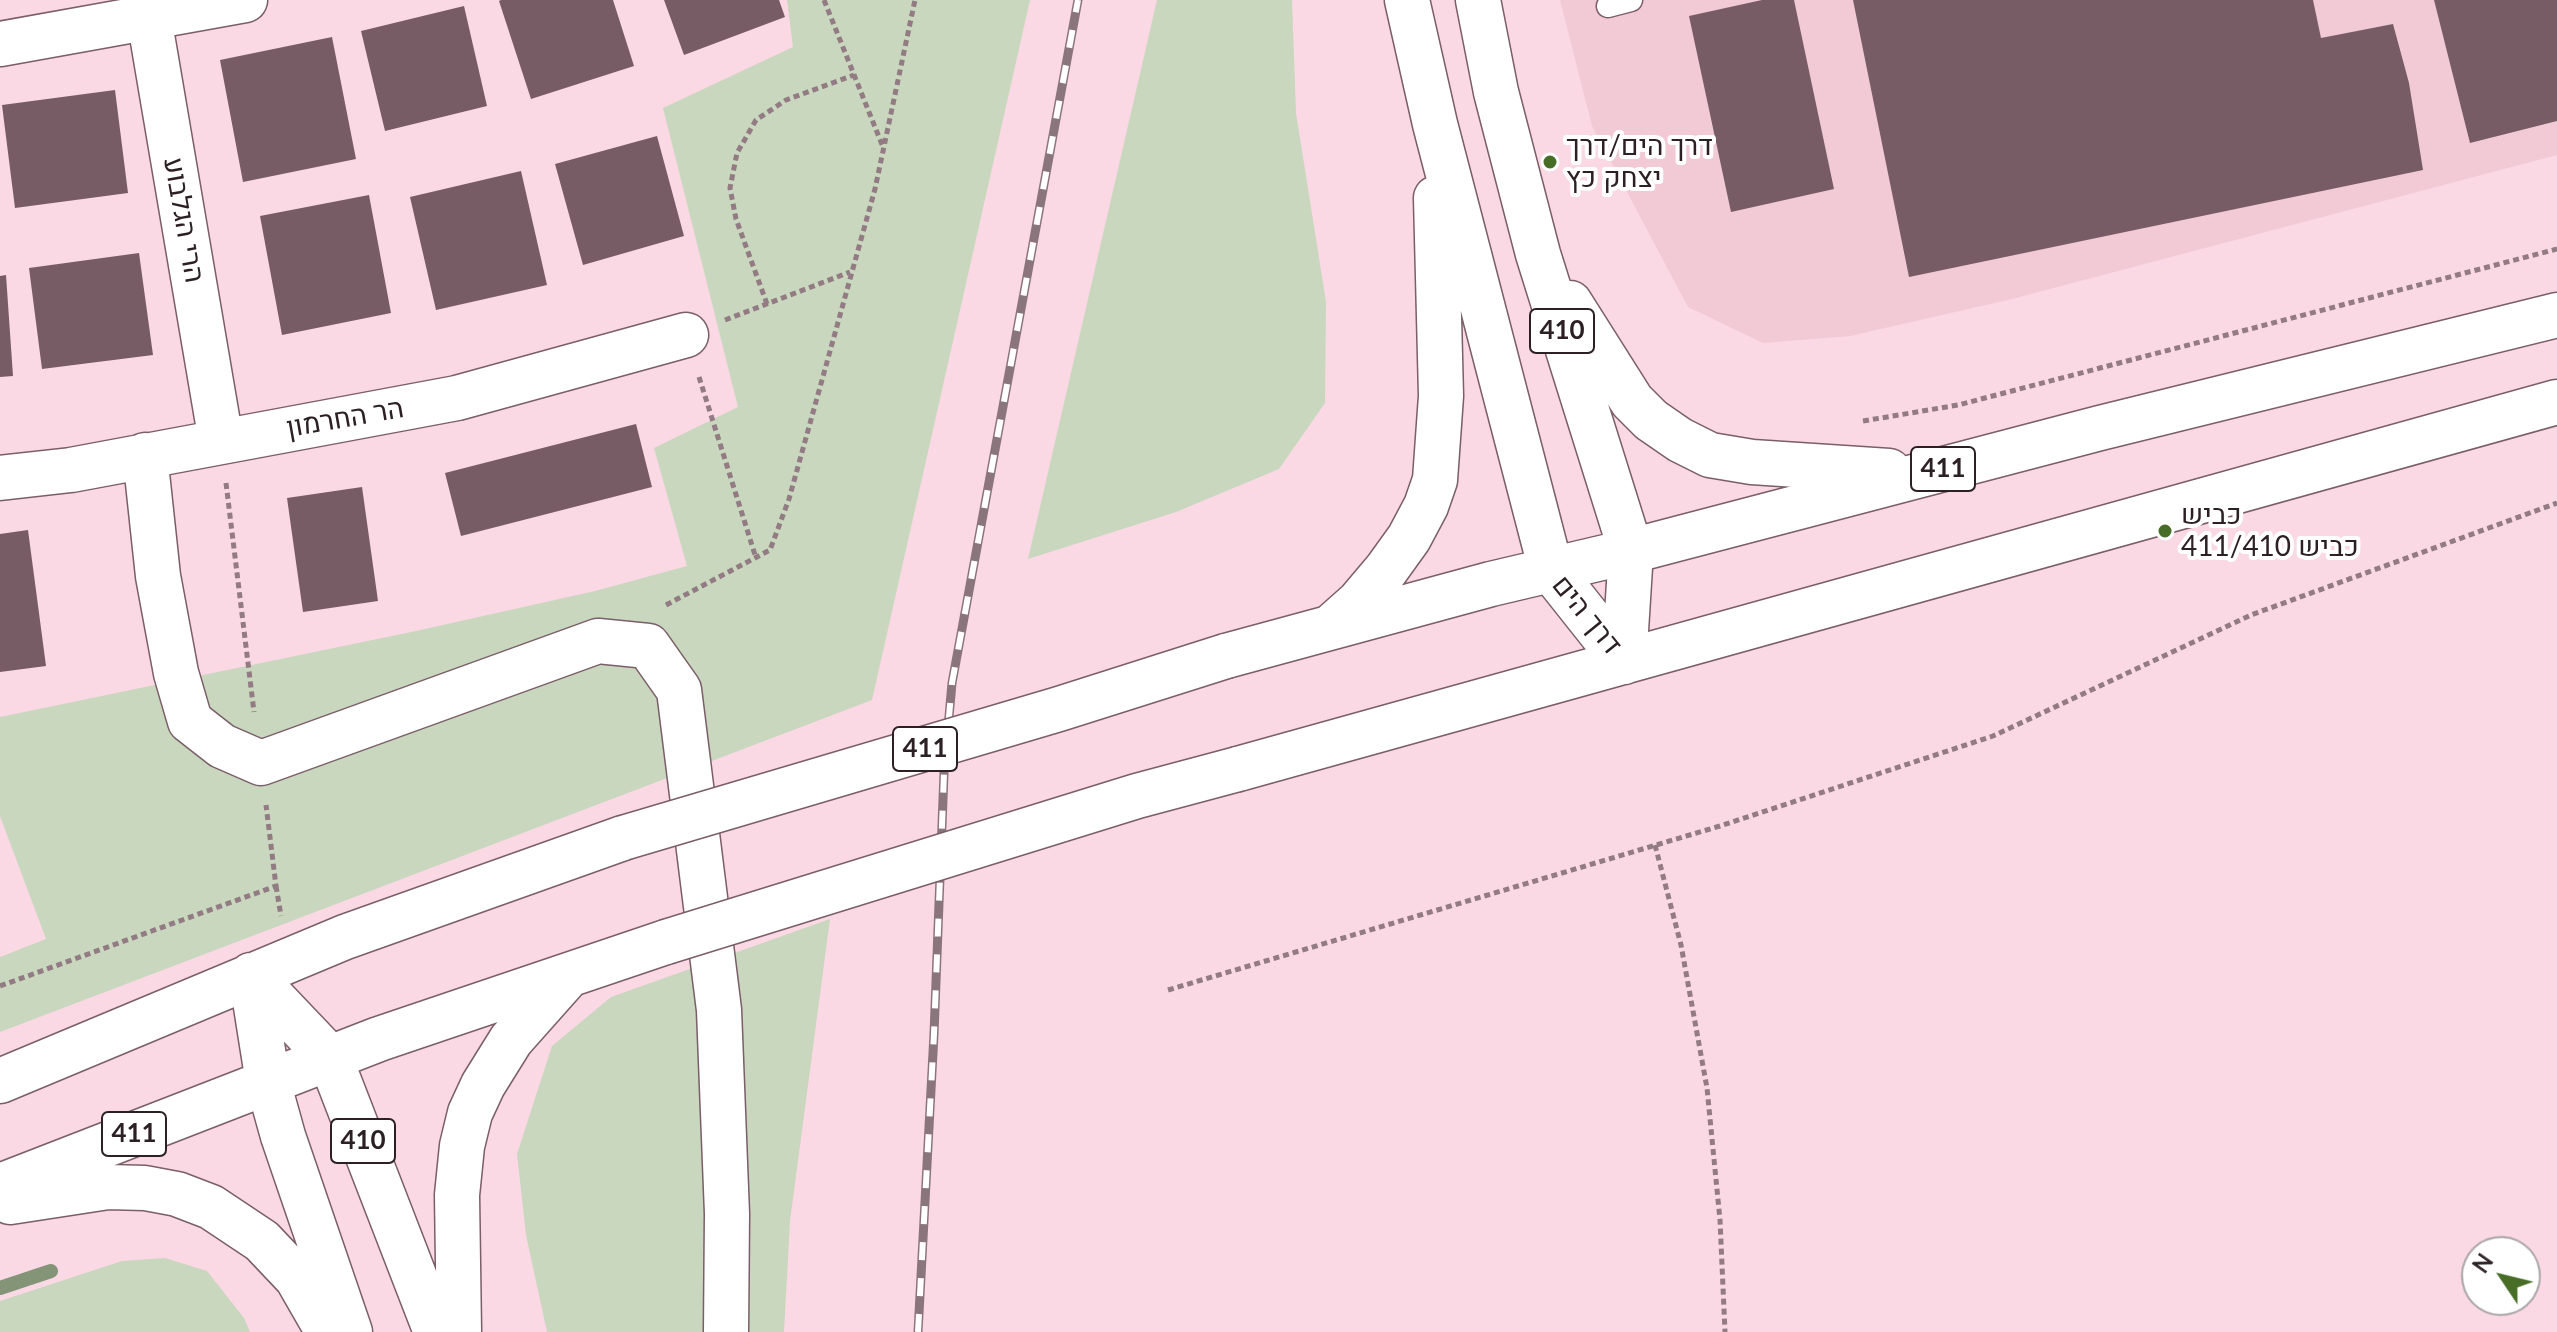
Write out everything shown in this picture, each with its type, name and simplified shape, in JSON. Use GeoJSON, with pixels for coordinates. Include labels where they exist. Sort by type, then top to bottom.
{"type":"FeatureCollection","features":[{"type":"Feature","properties":{"kind":"main road"},"geometry":{"type":"LineString","coordinates":[[0,44],[148,9],[245,0]]}},
{"type":"Feature","properties":{"kind":"main road","name":"דרך הים"},"geometry":{"type":"LineString","coordinates":[[1407,0],[1435,124],[1551,570],[1624,662]]}},
{"type":"Feature","properties":{"kind":"main road","name":"דרך הים"},"geometry":{"type":"LineString","coordinates":[[1478,0],[1496,92],[1538,254],[1631,551],[1624,662]]}},
{"type":"Feature","properties":{"kind":"main road","name":"הרי הגלבוע"},"geometry":{"type":"LineString","coordinates":[[148,9],[221,441]]}},
{"type":"Feature","properties":{"kind":"main road"},"geometry":{"type":"LineString","coordinates":[[1330,627],[1359,602],[1409,538],[1426,506],[1435,480],[1441,396],[1435,124]]}},
{"type":"Feature","properties":{"kind":"main road"},"geometry":{"type":"LineString","coordinates":[[1538,254],[1632,401],[1651,420],[1680,440],[1710,455],[1752,462],[1927,473]]}},
{"type":"Feature","properties":{"kind":"main road","name":"411"},"geometry":{"type":"LineString","coordinates":[[0,1081],[345,937],[623,838],[1226,656],[1927,473],[2557,315]]}},
{"type":"Feature","properties":{"kind":"main road","name":"הר החרמון"},"geometry":{"type":"LineString","coordinates":[[0,478],[71,470],[457,398],[686,335]]}},
{"type":"Feature","properties":{"kind":"main road","name":"411"},"geometry":{"type":"LineString","coordinates":[[0,1186],[330,1058],[568,975],[1137,796],[2557,402]]}},
{"type":"Feature","properties":{"kind":"main road"},"geometry":{"type":"LineString","coordinates":[[145,455],[158,576],[176,673],[190,721],[222,746],[248,758],[261,763],[598,641],[648,646],[679,690],[719,1010],[727,1214],[726,1332]]}},
{"type":"Feature","properties":{"kind":"main road","name":"410"},"geometry":{"type":"LineString","coordinates":[[251,975],[330,1058],[436,1332]]}},
{"type":"Feature","properties":{"kind":"main road","name":"410"},"geometry":{"type":"LineString","coordinates":[[251,975],[268,1082],[283,1136],[350,1332]]}},
{"type":"Feature","properties":{"kind":"main road"},"geometry":{"type":"LineString","coordinates":[[459,1332],[457,1195],[462,1146],[470,1113],[511,1040],[568,975]]}},
{"type":"Feature","properties":{"kind":"main road"},"geometry":{"type":"LineString","coordinates":[[0,1204],[108,1187],[145,1188],[177,1194],[224,1214],[262,1241],[297,1278],[328,1332]]}},
{"type":"Feature","properties":{"kind":"lane"},"geometry":{"type":"LineString","coordinates":[[1608,6],[1631,0]]}},
{"type":"Feature","properties":{"kind":"path"},"geometry":{"type":"LineString","coordinates":[[824,0],[883,147]]}},
{"type":"Feature","properties":{"kind":"path"},"geometry":{"type":"LineString","coordinates":[[664,606],[770,550],[789,499],[875,189],[915,0]]}},
{"type":"Feature","properties":{"kind":"path"},"geometry":{"type":"LineString","coordinates":[[767,304],[736,219],[730,188],[737,153],[756,120],[786,100],[854,75]]}},
{"type":"Feature","properties":{"kind":"path"},"geometry":{"type":"LineString","coordinates":[[1858,422],[1958,405],[2557,249]]}},
{"type":"Feature","properties":{"kind":"path"},"geometry":{"type":"LineString","coordinates":[[756,558],[686,335],[851,271]]}},
{"type":"Feature","properties":{"kind":"path"},"geometry":{"type":"LineString","coordinates":[[1168,990],[1720,826],[1993,736],[2251,615],[2557,503]]}},
{"type":"Feature","properties":{"kind":"path"},"geometry":{"type":"LineString","coordinates":[[1655,845],[1681,945],[1707,1088],[1720,1220],[1725,1332]]}},
{"type":"Feature","properties":{"kind":"shaded area"},"geometry":{"type":"Polygon","coordinates":[[[1560,0],[2557,0],[2557,155],[2012,299],[1850,336],[1763,343],[1688,307],[1592,126],[1560,0]]]}},
{"type":"Feature","properties":{"kind":"green space"},"geometry":{"type":"Polygon","coordinates":[[[787,0],[1030,0],[872,700],[0,1032],[0,957],[46,939],[0,816],[0,717],[416,631],[595,591],[687,566],[654,448],[738,407],[663,108],[793,47],[787,0]]]}},
{"type":"Feature","properties":{"kind":"green space"},"geometry":{"type":"Polygon","coordinates":[[[1157,0],[1292,0],[1296,113],[1326,302],[1325,403],[1279,469],[1176,512],[1028,559],[1157,0]]]}},
{"type":"Feature","properties":{"kind":"green space"},"geometry":{"type":"Polygon","coordinates":[[[830,919],[790,1221],[784,1332],[547,1332],[526,1235],[517,1154],[552,1046],[611,997],[830,919]]]}},
{"type":"Feature","properties":{"kind":"green space"},"geometry":{"type":"Polygon","coordinates":[[[165,1258],[207,1271],[244,1318],[250,1332],[0,1332],[0,1301],[122,1261],[165,1258]]]}},
{"type":"Feature","properties":{"kind":"building"},"geometry":{"type":"Polygon","coordinates":[[[501,0],[613,0],[634,66],[531,99],[501,0]]]}},
{"type":"Feature","properties":{"kind":"building"},"geometry":{"type":"Polygon","coordinates":[[[664,0],[779,0],[785,17],[684,55],[664,0]]]}},
{"type":"Feature","properties":{"kind":"building"},"geometry":{"type":"Polygon","coordinates":[[[1762,0],[1794,0],[1834,189],[1731,212],[1689,16],[1762,0]]]}},
{"type":"Feature","properties":{"kind":"building"},"geometry":{"type":"Polygon","coordinates":[[[1853,0],[2313,0],[2321,38],[2393,24],[2409,83],[2423,170],[1909,277],[1853,0]]]}},
{"type":"Feature","properties":{"kind":"building"},"geometry":{"type":"Polygon","coordinates":[[[2434,0],[2557,0],[2557,121],[2470,143],[2434,0]]]}},
{"type":"Feature","properties":{"kind":"building"},"geometry":{"type":"Polygon","coordinates":[[[464,6],[487,106],[385,131],[361,31],[464,6]]]}},
{"type":"Feature","properties":{"kind":"building"},"geometry":{"type":"Polygon","coordinates":[[[332,37],[356,159],[243,182],[220,60],[332,37]]]}},
{"type":"Feature","properties":{"kind":"building"},"geometry":{"type":"Polygon","coordinates":[[[115,90],[128,193],[15,208],[2,105],[115,90]]]}},
{"type":"Feature","properties":{"kind":"building"},"geometry":{"type":"Polygon","coordinates":[[[657,136],[684,236],[583,265],[555,164],[657,136]]]}},
{"type":"Feature","properties":{"kind":"building"},"geometry":{"type":"Polygon","coordinates":[[[521,171],[547,285],[436,310],[410,197],[521,171]]]}},
{"type":"Feature","properties":{"kind":"building"},"geometry":{"type":"Polygon","coordinates":[[[369,195],[391,313],[282,335],[260,216],[369,195]]]}},
{"type":"Feature","properties":{"kind":"building"},"geometry":{"type":"Polygon","coordinates":[[[139,253],[153,355],[42,369],[29,268],[139,253]]]}},
{"type":"Feature","properties":{"kind":"building"},"geometry":{"type":"Polygon","coordinates":[[[6,275],[13,376],[0,377],[0,276],[6,275]]]}},
{"type":"Feature","properties":{"kind":"building"},"geometry":{"type":"Polygon","coordinates":[[[636,424],[652,487],[461,536],[445,473],[636,424]]]}},
{"type":"Feature","properties":{"kind":"building"},"geometry":{"type":"Polygon","coordinates":[[[362,487],[378,601],[303,612],[287,498],[362,487]]]}},
{"type":"Feature","properties":{"kind":"building"},"geometry":{"type":"Polygon","coordinates":[[[28,530],[46,666],[0,672],[0,534],[28,530]]]}},
{"type":"Feature","properties":{"kind":"waterway"},"geometry":{"type":"LineString","coordinates":[[0,1288],[51,1271]]}},
{"type":"Feature","properties":{"kind":"railway"},"geometry":{"type":"LineString","coordinates":[[918,1332],[944,773],[952,683],[1078,0]]}},
{"type":"Feature","properties":{"kind":"place","name":"דרך הים/דרך יצחק כץ"},"geometry":{"type":"Point","coordinates":[1550,162]}},
{"type":"Feature","properties":{"kind":"place","name":"כביש 411/כביש 410"},"geometry":{"type":"Point","coordinates":[2165,531]}}]}
